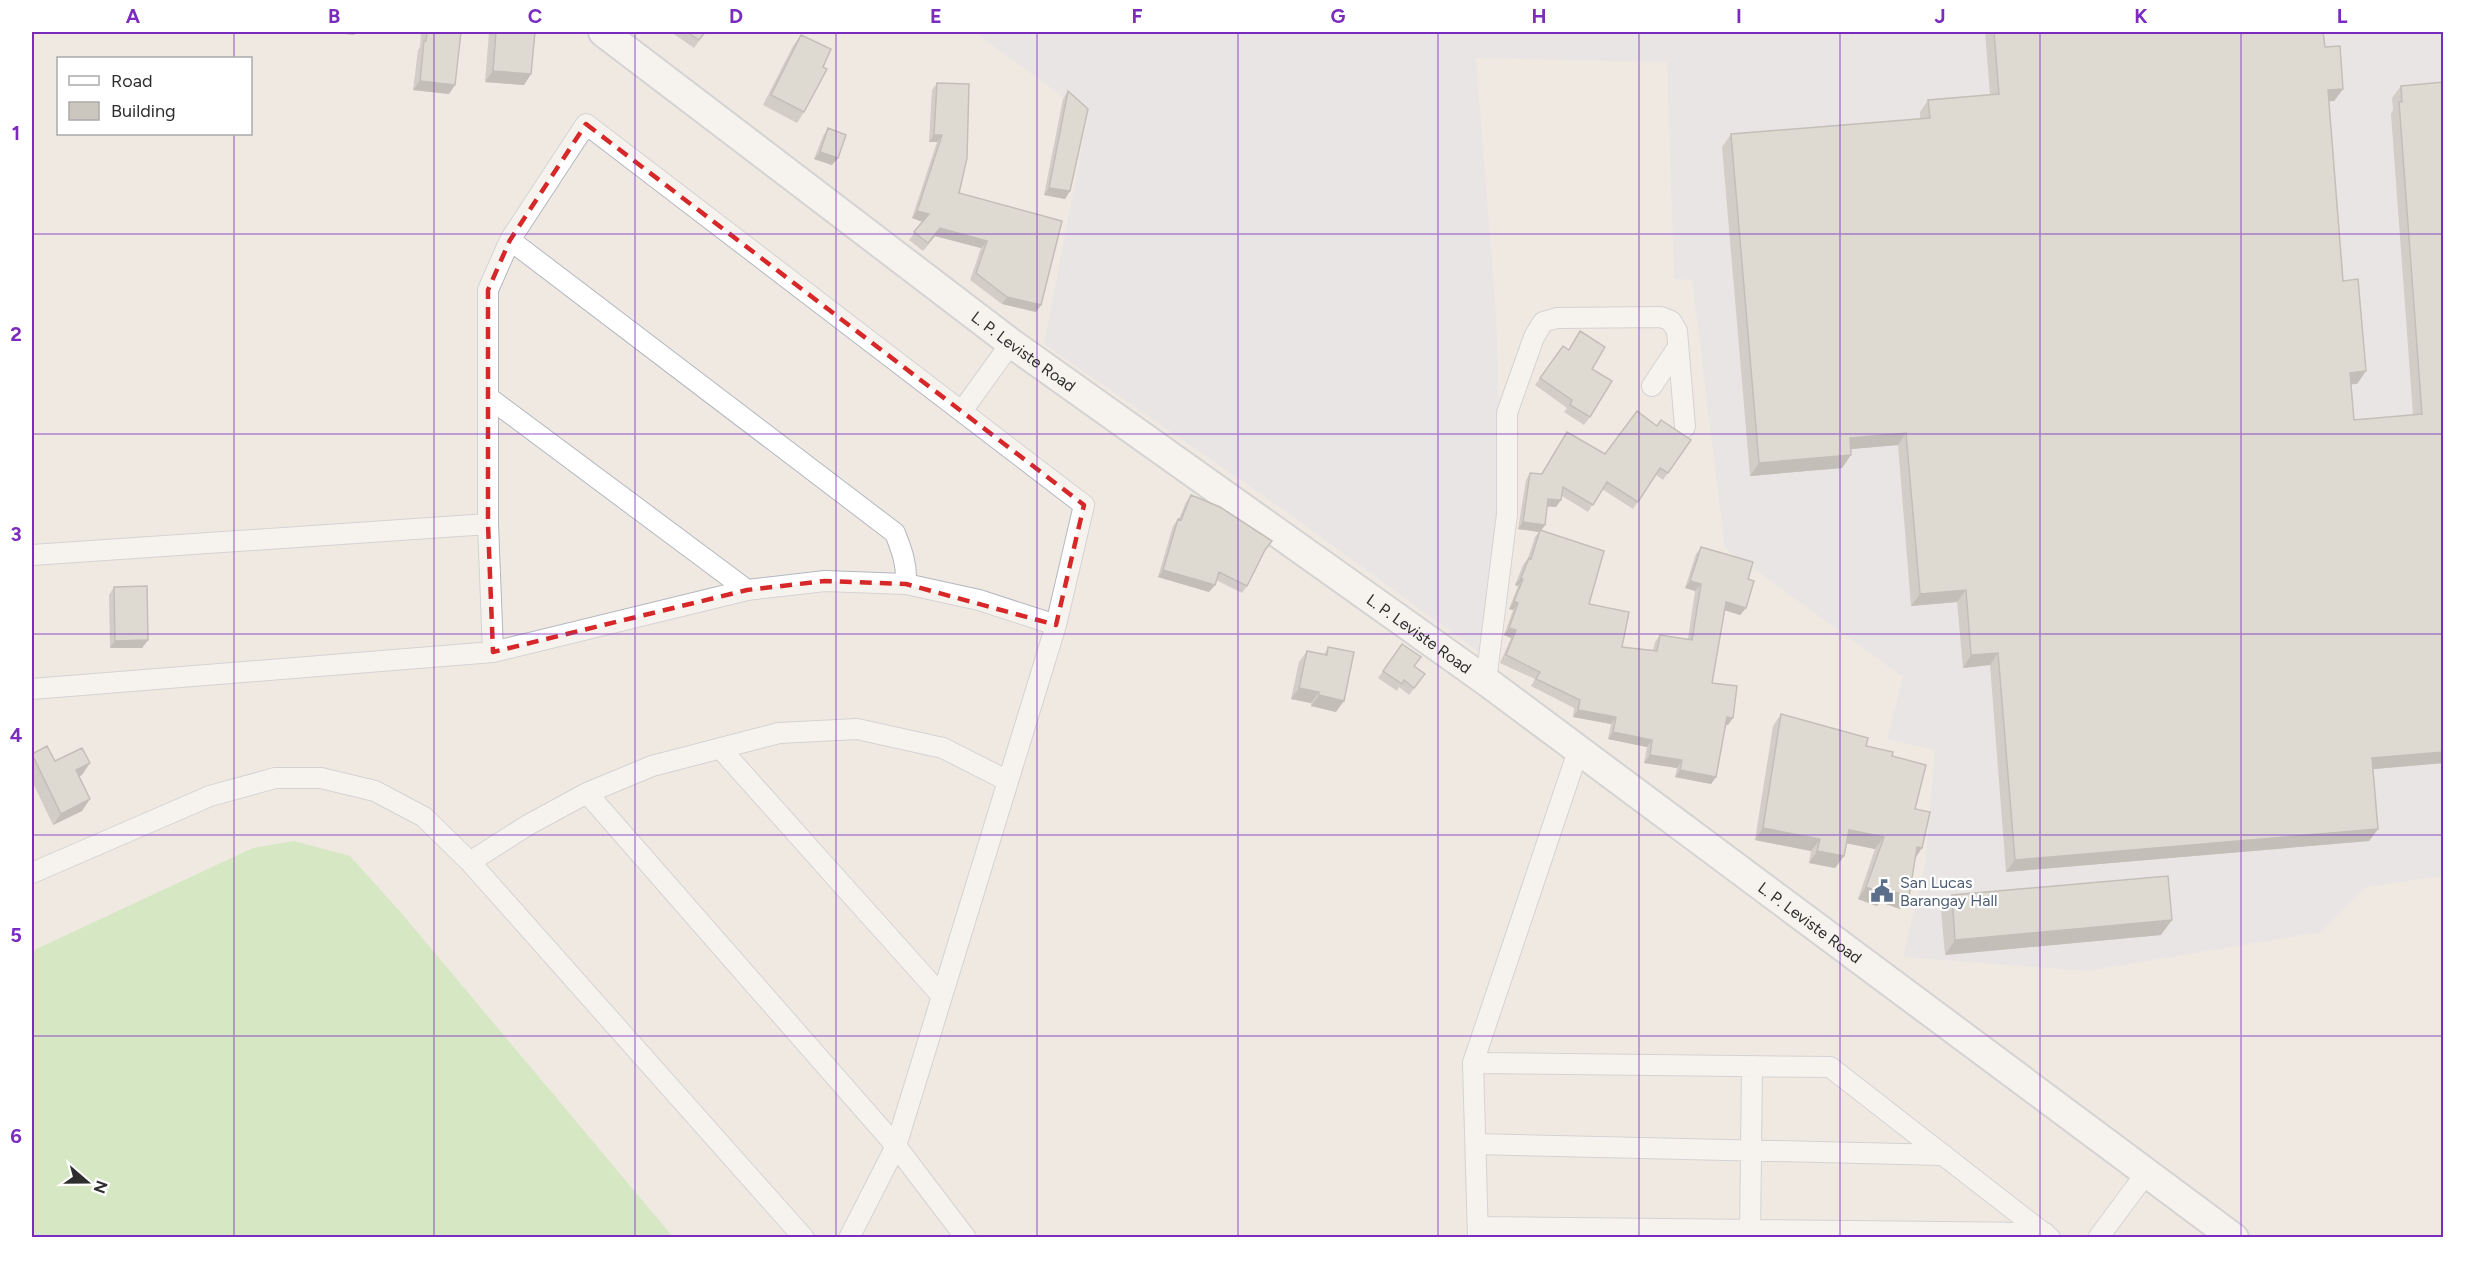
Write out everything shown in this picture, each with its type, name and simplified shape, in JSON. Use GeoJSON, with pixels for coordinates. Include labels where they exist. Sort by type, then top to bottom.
{"type":"FeatureCollection","features":[{"type":"Feature","properties":{"kind":"main road","name":"L. P. Leviste Road"},"geometry":{"type":"LineString","coordinates":[[603,32],[1011,343],[1486,681],[2234,1238]]}},
{"type":"Feature","properties":{"kind":"street"},"geometry":{"type":"LineString","coordinates":[[493,652],[488,524],[488,290],[510,240],[586,124],[1084,505],[1056,625],[896,1146],[849,1238]]}},
{"type":"Feature","properties":{"kind":"street"},"geometry":{"type":"LineString","coordinates":[[510,240],[895,533],[907,569],[906,584]]}},
{"type":"Feature","properties":{"kind":"street"},"geometry":{"type":"LineString","coordinates":[[1486,681],[1508,514],[1507,413],[1542,322],[1550,318],[1661,317],[1671,321],[1675,326],[1678,347],[1685,427]]}},
{"type":"Feature","properties":{"kind":"street"},"geometry":{"type":"LineString","coordinates":[[962,411],[1011,343]]}},
{"type":"Feature","properties":{"kind":"street"},"geometry":{"type":"LineString","coordinates":[[1652,386],[1678,347]]}},
{"type":"Feature","properties":{"kind":"street"},"geometry":{"type":"LineString","coordinates":[[488,397],[747,590]]}},
{"type":"Feature","properties":{"kind":"street"},"geometry":{"type":"LineString","coordinates":[[32,555],[488,524]]}},
{"type":"Feature","properties":{"kind":"street"},"geometry":{"type":"LineString","coordinates":[[32,689],[493,652],[747,590],[825,581],[906,584],[979,600],[1056,625]]}},
{"type":"Feature","properties":{"kind":"street"},"geometry":{"type":"LineString","coordinates":[[470,862],[528,825],[587,793],[652,766],[779,733],[856,729],[943,748],[1008,781]]}},
{"type":"Feature","properties":{"kind":"street"},"geometry":{"type":"LineString","coordinates":[[720,748],[941,995]]}},
{"type":"Feature","properties":{"kind":"street"},"geometry":{"type":"LineString","coordinates":[[1578,751],[1473,1063],[1478,1232],[2048,1235]]}},
{"type":"Feature","properties":{"kind":"street"},"geometry":{"type":"LineString","coordinates":[[32,873],[210,796],[275,778],[321,778],[375,791],[424,817],[470,862],[804,1238]]}},
{"type":"Feature","properties":{"kind":"street"},"geometry":{"type":"LineString","coordinates":[[587,793],[896,1146],[966,1238]]}},
{"type":"Feature","properties":{"kind":"street"},"geometry":{"type":"LineString","coordinates":[[1473,1063],[1830,1067],[2048,1235]]}},
{"type":"Feature","properties":{"kind":"street"},"geometry":{"type":"LineString","coordinates":[[1750,1234],[1752,1066]]}},
{"type":"Feature","properties":{"kind":"street"},"geometry":{"type":"LineString","coordinates":[[1476,1144],[1944,1155]]}},
{"type":"Feature","properties":{"kind":"street"},"geometry":{"type":"LineString","coordinates":[[2098,1238],[2146,1172]]}},
{"type":"Feature","properties":{"kind":"highlighted area"},"geometry":{"type":"Polygon","coordinates":[[[586,124],[1084,505],[1056,625],[906,584],[825,581],[747,590],[493,652],[488,524],[488,290],[510,240],[586,124]]]}},
{"type":"Feature","properties":{"kind":"shaded area"},"geometry":{"type":"Polygon","coordinates":[[[974,32],[2443,32],[2443,876],[2366,887],[2321,932],[2087,971],[1903,957],[1925,864],[1935,750],[1887,739],[1903,677],[1725,548],[1692,280],[1674,279],[1667,62],[1476,58],[1496,314],[1502,513],[1483,655],[1282,509],[1044,344],[1088,115],[974,32]]]}},
{"type":"Feature","properties":{"kind":"green space"},"geometry":{"type":"Polygon","coordinates":[[[294,841],[350,856],[403,915],[673,1237],[32,1237],[32,951],[253,848],[294,841]]]}},
{"type":"Feature","properties":{"kind":"building"},"geometry":{"type":"Polygon","coordinates":[[[427,32],[461,32],[455,85],[420,81],[427,32]]]}},
{"type":"Feature","properties":{"kind":"building"},"geometry":{"type":"Polygon","coordinates":[[[496,32],[535,32],[531,74],[493,71],[496,32]]]}},
{"type":"Feature","properties":{"kind":"building"},"geometry":{"type":"Polygon","coordinates":[[[687,32],[705,32],[699,40],[687,32]]]}},
{"type":"Feature","properties":{"kind":"building"},"geometry":{"type":"Polygon","coordinates":[[[1994,32],[2323,32],[2325,47],[2340,46],[2343,89],[2328,90],[2343,281],[2358,279],[2366,371],[2350,373],[2354,420],[2422,414],[2399,102],[2402,102],[2401,86],[2444,82],[2444,752],[2372,758],[2378,829],[2015,860],[1998,653],[1971,655],[1966,590],[1920,594],[1906,433],[1850,438],[1851,455],[1759,463],[1731,134],[1930,118],[1928,100],[1999,94],[1994,32]]]}},
{"type":"Feature","properties":{"kind":"building"},"geometry":{"type":"Polygon","coordinates":[[[801,35],[831,49],[823,67],[827,69],[804,112],[771,95],[801,35]]]}},
{"type":"Feature","properties":{"kind":"building"},"geometry":{"type":"Polygon","coordinates":[[[937,83],[969,84],[967,158],[959,193],[1062,221],[1041,305],[1007,297],[976,273],[987,241],[940,228],[928,243],[914,232],[929,214],[917,211],[942,135],[934,135],[937,83]]]}},
{"type":"Feature","properties":{"kind":"building"},"geometry":{"type":"Polygon","coordinates":[[[1068,91],[1088,109],[1070,191],[1049,188],[1068,91]]]}},
{"type":"Feature","properties":{"kind":"building"},"geometry":{"type":"Polygon","coordinates":[[[828,128],[846,135],[838,158],[820,152],[828,128]]]}},
{"type":"Feature","properties":{"kind":"building"},"geometry":{"type":"Polygon","coordinates":[[[1580,331],[1605,347],[1592,369],[1612,381],[1590,417],[1570,405],[1572,400],[1540,378],[1563,346],[1569,350],[1580,331]]]}},
{"type":"Feature","properties":{"kind":"building"},"geometry":{"type":"Polygon","coordinates":[[[1637,411],[1657,426],[1661,420],[1691,440],[1668,473],[1660,468],[1638,502],[1607,482],[1593,505],[1563,487],[1561,500],[1548,499],[1545,525],[1523,522],[1530,473],[1542,474],[1567,432],[1605,454],[1637,411]]]}},
{"type":"Feature","properties":{"kind":"building"},"geometry":{"type":"Polygon","coordinates":[[[1191,495],[1220,507],[1272,541],[1247,586],[1219,572],[1215,585],[1163,570],[1178,519],[1181,520],[1191,495]]]}},
{"type":"Feature","properties":{"kind":"building"},"geometry":{"type":"Polygon","coordinates":[[[1540,530],[1604,551],[1589,604],[1629,612],[1622,647],[1657,651],[1660,635],[1692,640],[1701,584],[1690,581],[1701,547],[1753,562],[1748,579],[1754,581],[1746,608],[1726,602],[1712,683],[1737,686],[1733,718],[1727,717],[1716,777],[1680,770],[1682,760],[1650,755],[1652,740],[1613,732],[1616,717],[1578,710],[1580,700],[1536,679],[1540,672],[1506,655],[1516,630],[1509,628],[1518,603],[1514,601],[1540,530]]]}},
{"type":"Feature","properties":{"kind":"building"},"geometry":{"type":"Polygon","coordinates":[[[147,586],[148,640],[115,641],[114,587],[147,586]]]}},
{"type":"Feature","properties":{"kind":"building"},"geometry":{"type":"Polygon","coordinates":[[[1402,644],[1421,657],[1414,666],[1425,674],[1414,688],[1404,680],[1402,684],[1383,671],[1402,644]]]}},
{"type":"Feature","properties":{"kind":"building"},"geometry":{"type":"Polygon","coordinates":[[[1328,647],[1354,652],[1344,701],[1299,688],[1307,651],[1327,655],[1328,647]]]}},
{"type":"Feature","properties":{"kind":"building"},"geometry":{"type":"Polygon","coordinates":[[[1781,714],[1868,738],[1866,746],[1893,752],[1892,756],[1926,765],[1915,809],[1930,812],[1922,848],[1917,847],[1909,897],[1887,889],[1885,894],[1866,887],[1884,837],[1849,830],[1844,856],[1817,851],[1820,839],[1763,828],[1781,714]]]}},
{"type":"Feature","properties":{"kind":"building"},"geometry":{"type":"Polygon","coordinates":[[[47,746],[55,761],[82,748],[90,763],[76,770],[90,799],[61,814],[32,754],[47,746]]]}},
{"type":"Feature","properties":{"kind":"building"},"geometry":{"type":"Polygon","coordinates":[[[2168,876],[2172,920],[1955,940],[1952,895],[2168,876]]]}},
{"type":"Feature","properties":{"kind":"place","name":"San Lucas Barangay Hall"},"geometry":{"type":"Point","coordinates":[1882,891]}}]}
